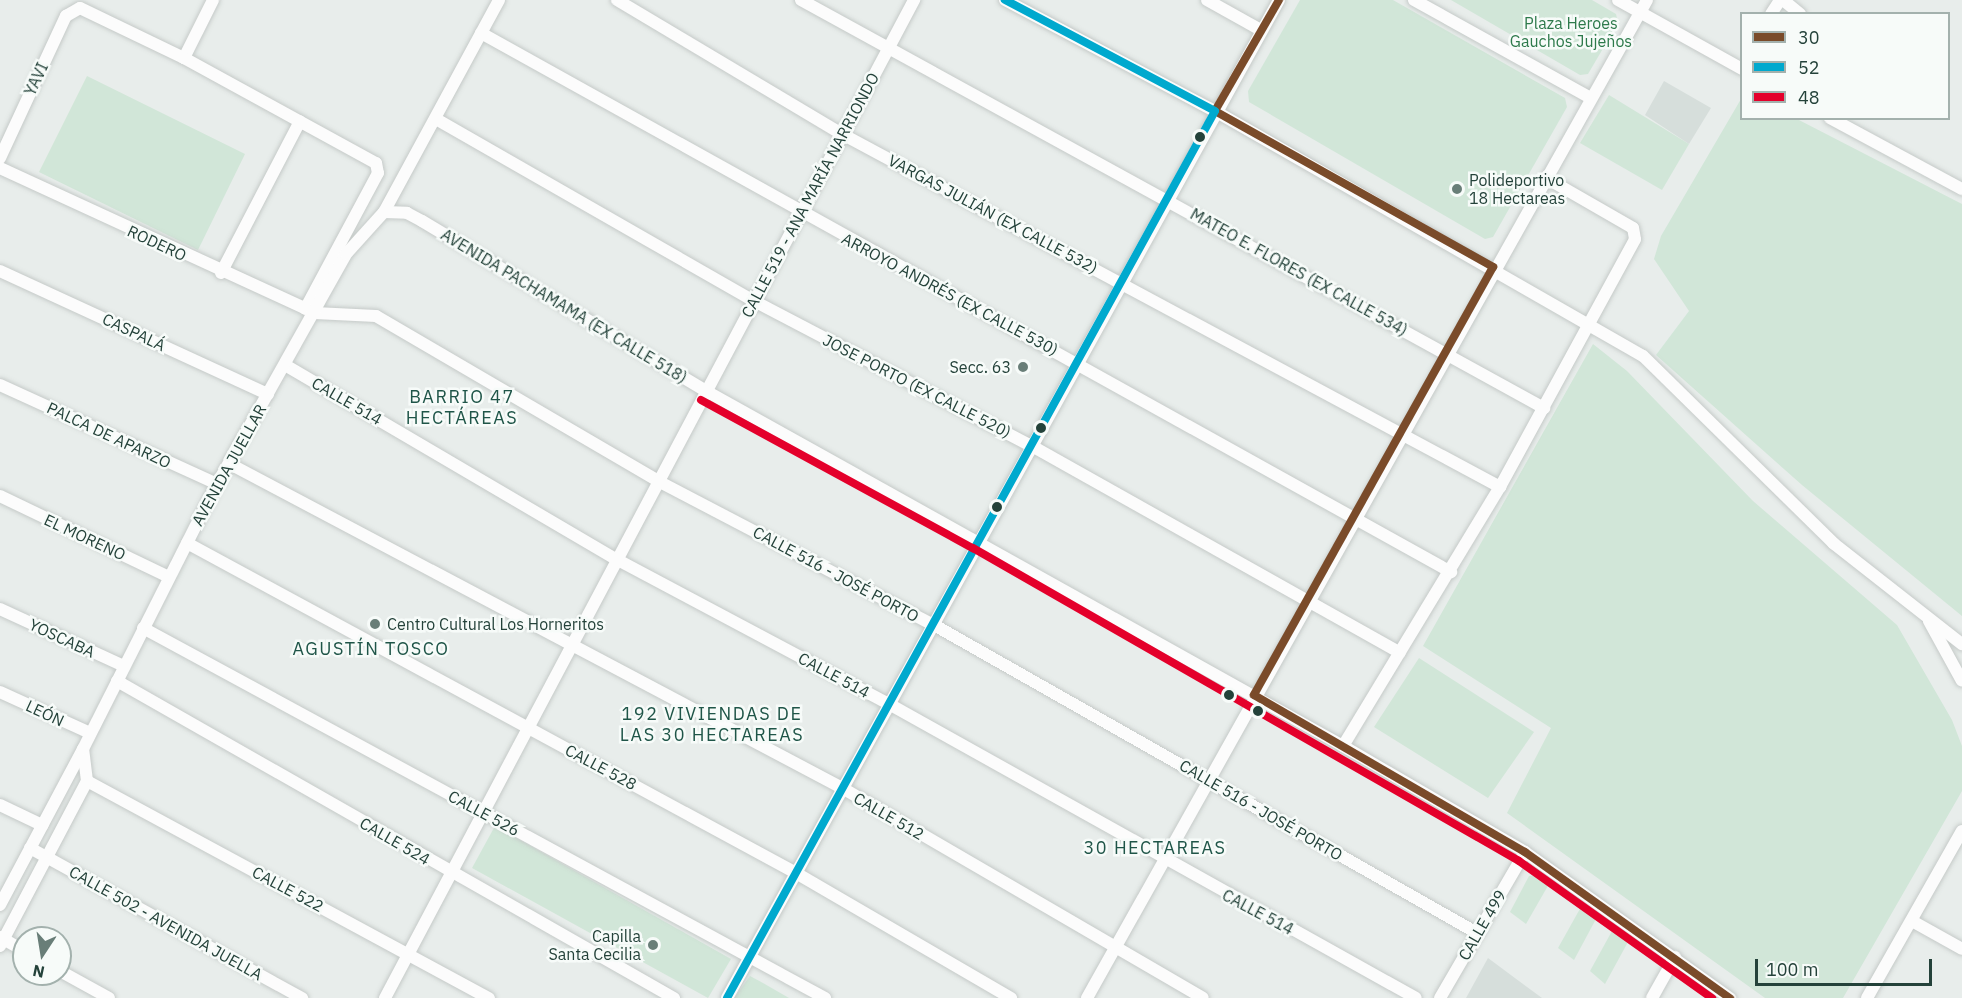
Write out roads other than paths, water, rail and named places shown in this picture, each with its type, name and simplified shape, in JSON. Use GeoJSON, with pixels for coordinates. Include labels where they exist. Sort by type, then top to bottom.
{"type":"FeatureCollection","features":[{"type":"Feature","properties":{"kind":"street"},"geometry":{"type":"LineString","coordinates":[[213,0],[184,58],[376,163],[378,172],[310,311]]}},
{"type":"Feature","properties":{"kind":"street","name":"AVENIDA JUELLAR"},"geometry":{"type":"LineString","coordinates":[[0,905],[83,749],[217,484],[285,365],[310,311],[355,239],[384,212],[499,0]]}},
{"type":"Feature","properties":{"kind":"street","name":"VARGAS JULIÁN (EX CALLE 532)"},"geometry":{"type":"LineString","coordinates":[[617,0],[842,134],[1122,282],[1500,487]]}},
{"type":"Feature","properties":{"kind":"street","name":"MATEO E. FLORES (EX CALLE 534)"},"geometry":{"type":"LineString","coordinates":[[801,0],[887,51],[1166,199],[1544,408]]}},
{"type":"Feature","properties":{"kind":"street","name":"CALLE 519 - ANA MARÍA NARRIONDO"},"geometry":{"type":"LineString","coordinates":[[385,998],[526,727],[914,0]]}},
{"type":"Feature","properties":{"kind":"street"},"geometry":{"type":"LineString","coordinates":[[1005,0],[1215,111],[1593,324],[1643,356],[1833,543],[1962,644]]}},
{"type":"Feature","properties":{"kind":"street"},"geometry":{"type":"LineString","coordinates":[[1207,0],[1261,30]]}},
{"type":"Feature","properties":{"kind":"street"},"geometry":{"type":"LineString","coordinates":[[727,998],[844,789],[934,625],[978,539],[1166,199],[1279,0]]}},
{"type":"Feature","properties":{"kind":"street"},"geometry":{"type":"LineString","coordinates":[[1414,0],[1591,98]]}},
{"type":"Feature","properties":{"kind":"street"},"geometry":{"type":"LineString","coordinates":[[1618,0],[1740,66]]}},
{"type":"Feature","properties":{"kind":"street"},"geometry":{"type":"LineString","coordinates":[[1087,998],[1353,516],[1647,0]]}},
{"type":"Feature","properties":{"kind":"street"},"geometry":{"type":"LineString","coordinates":[[1784,2],[1797,12]]}},
{"type":"Feature","properties":{"kind":"street","name":"YAVI"},"geometry":{"type":"LineString","coordinates":[[0,158],[66,16],[80,8],[184,58]]}},
{"type":"Feature","properties":{"kind":"street","name":"ARROYO ANDRÉS (EX CALLE 530)"},"geometry":{"type":"LineString","coordinates":[[482,33],[800,214],[1076,362],[1451,572]]}},
{"type":"Feature","properties":{"kind":"street","name":"JOSE PORTO (EX CALLE 520)"},"geometry":{"type":"LineString","coordinates":[[436,119],[754,301],[1030,445],[1400,652]]}},
{"type":"Feature","properties":{"kind":"street"},"geometry":{"type":"LineString","coordinates":[[1834,120],[1962,189]]}},
{"type":"Feature","properties":{"kind":"street"},"geometry":{"type":"LineString","coordinates":[[220,273],[300,121]]}},
{"type":"Feature","properties":{"kind":"street","name":"RODERO"},"geometry":{"type":"LineString","coordinates":[[0,168],[220,273],[310,311]]}},
{"type":"Feature","properties":{"kind":"street"},"geometry":{"type":"LineString","coordinates":[[1343,746],[1451,572],[1593,324],[1630,254],[1633,228],[1546,178]]}},
{"type":"Feature","properties":{"kind":"street","name":"AVENIDA PACHAMAMA (EX CALLE 518)"},"geometry":{"type":"LineString","coordinates":[[384,212],[414,217],[706,391],[978,539],[1525,852],[1730,998]]}},
{"type":"Feature","properties":{"kind":"street","name":"CASPALÁ"},"geometry":{"type":"LineString","coordinates":[[0,271],[268,394]]}},
{"type":"Feature","properties":{"kind":"street","name":"CALLE 516 - JOSÉ PORTO"},"geometry":{"type":"LineString","coordinates":[[310,311],[376,316],[658,481],[934,625],[1477,933]]}},
{"type":"Feature","properties":{"kind":"street","name":"CALLE 514"},"geometry":{"type":"LineString","coordinates":[[285,365],[616,559],[889,704],[1163,861],[1416,998]]}},
{"type":"Feature","properties":{"kind":"street","name":"PALCA DE APARZO"},"geometry":{"type":"LineString","coordinates":[[0,385],[217,484]]}},
{"type":"Feature","properties":{"kind":"street","name":"CALLE 512"},"geometry":{"type":"LineString","coordinates":[[230,464],[844,789],[1203,998]]}},
{"type":"Feature","properties":{"kind":"street","name":"EL MORENO"},"geometry":{"type":"LineString","coordinates":[[0,496],[170,577]]}},
{"type":"Feature","properties":{"kind":"street","name":"CALLE 528"},"geometry":{"type":"LineString","coordinates":[[187,543],[796,873],[1011,998]]}},
{"type":"Feature","properties":{"kind":"street","name":"YOSCABA"},"geometry":{"type":"LineString","coordinates":[[0,609],[124,666]]}},
{"type":"Feature","properties":{"kind":"street"},"geometry":{"type":"LineString","coordinates":[[1927,617],[1962,681]]}},
{"type":"Feature","properties":{"kind":"street","name":"CALLE 526"},"geometry":{"type":"LineString","coordinates":[[143,628],[825,998]]}},
{"type":"Feature","properties":{"kind":"street","name":"CALLE 524"},"geometry":{"type":"LineString","coordinates":[[117,681],[450,873],[674,998]]}},
{"type":"Feature","properties":{"kind":"street","name":"LEÓN"},"geometry":{"type":"LineString","coordinates":[[0,692],[90,733]]}},
{"type":"Feature","properties":{"kind":"street"},"geometry":{"type":"LineString","coordinates":[[1,941],[87,781],[83,749]]}},
{"type":"Feature","properties":{"kind":"street","name":"CALLE 522"},"geometry":{"type":"LineString","coordinates":[[87,781],[489,998]]}},
{"type":"Feature","properties":{"kind":"street"},"geometry":{"type":"LineString","coordinates":[[0,805],[42,825]]}},
{"type":"Feature","properties":{"kind":"street"},"geometry":{"type":"LineString","coordinates":[[1867,998],[1962,831]]}},
{"type":"Feature","properties":{"kind":"street","name":"CALLE 502 - AVENIDA JUELLA"},"geometry":{"type":"LineString","coordinates":[[30,848],[302,998]]}},
{"type":"Feature","properties":{"kind":"street","name":"CALLE 499"},"geometry":{"type":"LineString","coordinates":[[1440,998],[1525,852]]}},
{"type":"Feature","properties":{"kind":"street"},"geometry":{"type":"LineString","coordinates":[[1912,921],[1962,949]]}},
{"type":"Feature","properties":{"kind":"street"},"geometry":{"type":"LineString","coordinates":[[1653,998],[1675,957]]}},
{"type":"Feature","properties":{"kind":"street"},"geometry":{"type":"LineString","coordinates":[[72,978],[109,998]]}},
{"type":"Feature","properties":{"kind":"place","name":"Polideportivo 18 Hectareas"},"geometry":{"type":"Point","coordinates":[1457,189]}},
{"type":"Feature","properties":{"kind":"place","name":"Secc. 63"},"geometry":{"type":"Point","coordinates":[1023,367]}},
{"type":"Feature","properties":{"kind":"place","name":"Centro Cultural Los Horneritos"},"geometry":{"type":"Point","coordinates":[375,624]}},
{"type":"Feature","properties":{"kind":"place","name":"Capilla Santa Cecilia"},"geometry":{"type":"Point","coordinates":[653,945]}},
{"type":"Feature","properties":{"kind":"district","name":"BARRIO 47 HECTÁREAS"},"geometry":{"type":"Point","coordinates":[462,408]}},
{"type":"Feature","properties":{"kind":"district","name":"AGUSTÍN TOSCO"},"geometry":{"type":"Point","coordinates":[371,649]}},
{"type":"Feature","properties":{"kind":"district","name":"192 VIVIENDAS DE LAS 30 HECTAREAS"},"geometry":{"type":"Point","coordinates":[712,725]}},
{"type":"Feature","properties":{"kind":"district","name":"30 HECTAREAS"},"geometry":{"type":"Point","coordinates":[1155,848]}},
{"type":"Feature","properties":{"kind":"park label","name":"Plaza Heroes Gauchos Jujeños"},"geometry":{"type":"Point","coordinates":[1571,32]}}]}
